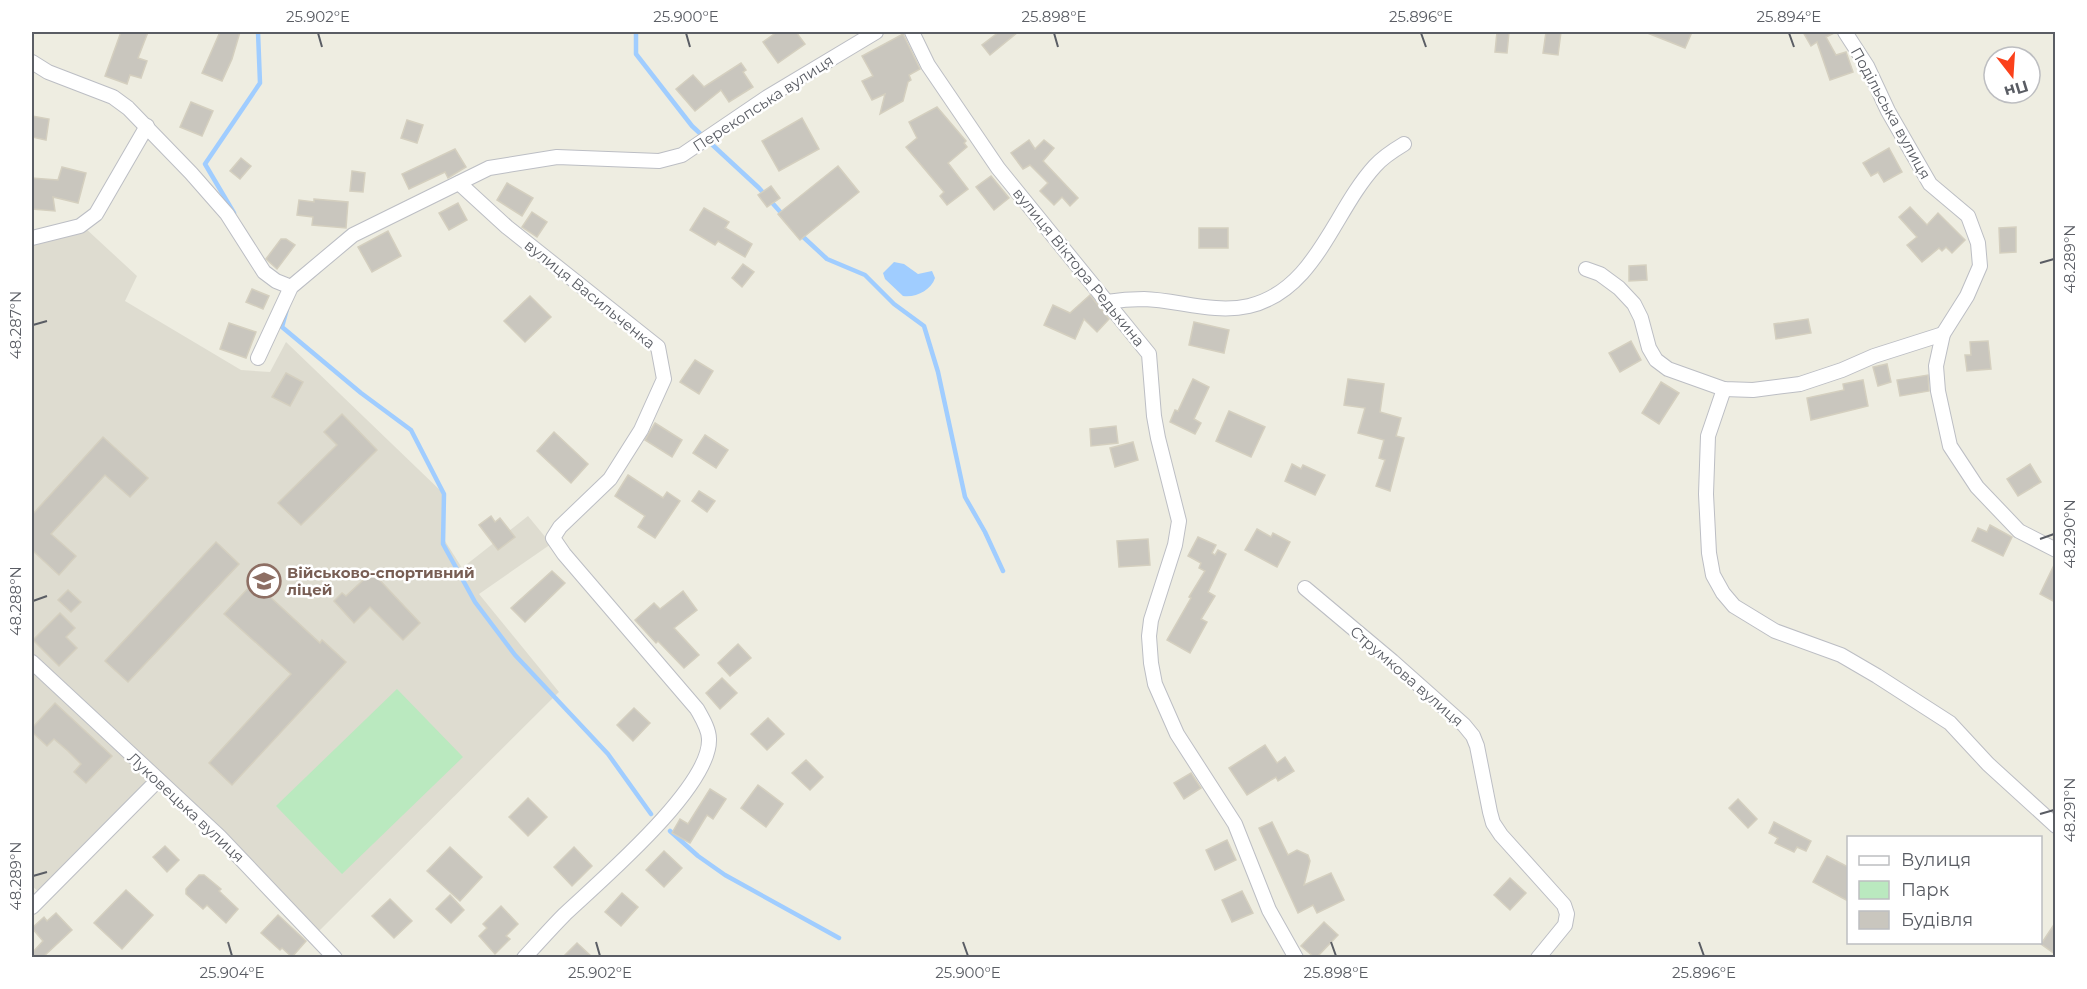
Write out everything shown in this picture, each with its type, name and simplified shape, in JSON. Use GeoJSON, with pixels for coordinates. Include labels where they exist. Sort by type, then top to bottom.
{"type":"FeatureCollection","features":[{"type":"Feature","properties":{"kind":"street","name":"Перекопська вулиця"},"geometry":{"type":"LineString","coordinates":[[258,358],[291,287],[353,235],[489,168],[556,158],[659,161],[682,155],[766,98],[876,32]]}},
{"type":"Feature","properties":{"kind":"street","name":"вулиця Віктора Редькина"},"geometry":{"type":"LineString","coordinates":[[912,32],[928,65],[998,168],[1149,354],[1154,416],[1179,522],[1175,544],[1151,620],[1149,636],[1155,684],[1177,734],[1235,824],[1269,910],[1296,957]]}},
{"type":"Feature","properties":{"kind":"street","name":"Подільська вулиця"},"geometry":{"type":"LineString","coordinates":[[1845,32],[1867,66],[1888,111],[1930,184],[1968,216],[1978,243],[1980,267],[1967,296],[1943,334],[1936,366],[1938,392],[1950,446],[1977,488],[2019,531],[2055,550]]}},
{"type":"Feature","properties":{"kind":"street"},"geometry":{"type":"LineString","coordinates":[[32,62],[48,72],[113,97],[128,108],[227,214],[264,272],[276,281],[291,287]]}},
{"type":"Feature","properties":{"kind":"street"},"geometry":{"type":"LineString","coordinates":[[32,238],[80,226],[96,214],[147,126]]}},
{"type":"Feature","properties":{"kind":"street"},"geometry":{"type":"LineString","coordinates":[[1107,302],[1144,299],[1235,309],[1259,303],[1280,294],[1306,268],[1321,248],[1358,188],[1375,166],[1404,144]]}},
{"type":"Feature","properties":{"kind":"street","name":"вулиця Васильченка"},"geometry":{"type":"LineString","coordinates":[[459,183],[507,227],[658,347],[664,379],[641,430],[610,479],[560,527],[553,538],[564,554],[697,710],[710,739],[706,757],[695,779],[657,827],[524,957]]}},
{"type":"Feature","properties":{"kind":"street"},"geometry":{"type":"LineString","coordinates":[[1586,268],[1600,274],[1619,288],[1634,304],[1641,318],[1649,348],[1656,360],[1668,369],[1724,389],[1753,390],[1800,384],[1943,334]]}},
{"type":"Feature","properties":{"kind":"street"},"geometry":{"type":"LineString","coordinates":[[1724,389],[1708,436],[1706,494],[1708,554],[1713,575],[1723,593],[1734,606],[1775,631],[1841,655],[1950,723],[1988,764],[2055,826]]}},
{"type":"Feature","properties":{"kind":"street","name":"Струмкова вулиця"},"geometry":{"type":"LineString","coordinates":[[1305,588],[1392,661],[1464,725],[1473,736],[1493,823],[1501,835],[1564,905],[1567,914],[1565,925],[1538,957]]}},
{"type":"Feature","properties":{"kind":"street","name":"Луковецька вулиця"},"geometry":{"type":"LineString","coordinates":[[32,662],[219,836],[335,957]]}},
{"type":"Feature","properties":{"kind":"street"},"geometry":{"type":"LineString","coordinates":[[32,908],[158,780]]}},
{"type":"Feature","properties":{"kind":"shaded area","name":"Військово-спортивний ліцей"},"geometry":{"type":"Polygon","coordinates":[[[84,227],[137,276],[125,301],[241,370],[270,372],[286,342],[444,494],[445,541],[462,568],[528,516],[551,544],[479,594],[559,692],[318,932],[159,777],[40,893],[32,886],[32,239],[84,227]]]}},
{"type":"Feature","properties":{"kind":"green space"},"geometry":{"type":"Polygon","coordinates":[[[397,689],[463,757],[342,874],[276,806],[397,689]]]}},
{"type":"Feature","properties":{"kind":"water"},"geometry":{"type":"Polygon","coordinates":[[[894,262],[904,264],[918,274],[932,271],[935,278],[922,292],[913,296],[903,296],[885,279],[883,273],[894,262]]]}},
{"type":"Feature","properties":{"kind":"building"},"geometry":{"type":"Polygon","coordinates":[[[121,32],[148,32],[138,58],[147,61],[141,78],[130,75],[127,84],[105,76],[121,32]]]}},
{"type":"Feature","properties":{"kind":"building"},"geometry":{"type":"Polygon","coordinates":[[[220,32],[240,32],[232,59],[222,81],[202,73],[220,32]]]}},
{"type":"Feature","properties":{"kind":"building"},"geometry":{"type":"Polygon","coordinates":[[[777,32],[796,32],[805,44],[778,63],[763,42],[777,32]]]}},
{"type":"Feature","properties":{"kind":"building"},"geometry":{"type":"Polygon","coordinates":[[[999,32],[1018,32],[990,55],[982,45],[999,32]]]}},
{"type":"Feature","properties":{"kind":"building"},"geometry":{"type":"Polygon","coordinates":[[[1497,32],[1509,32],[1507,53],[1495,52],[1497,32]]]}},
{"type":"Feature","properties":{"kind":"building"},"geometry":{"type":"Polygon","coordinates":[[[1546,32],[1561,32],[1558,55],[1543,53],[1546,32]]]}},
{"type":"Feature","properties":{"kind":"building"},"geometry":{"type":"Polygon","coordinates":[[[1645,32],[1692,32],[1685,48],[1645,32]]]}},
{"type":"Feature","properties":{"kind":"building"},"geometry":{"type":"Polygon","coordinates":[[[1803,32],[1836,32],[1826,37],[1836,55],[1846,52],[1853,72],[1830,80],[1817,42],[1811,46],[1803,32]]]}},
{"type":"Feature","properties":{"kind":"building"},"geometry":{"type":"Polygon","coordinates":[[[903,34],[920,69],[909,75],[911,80],[908,82],[903,101],[880,114],[885,94],[872,100],[862,81],[873,76],[862,56],[903,34]]]}},
{"type":"Feature","properties":{"kind":"building"},"geometry":{"type":"Polygon","coordinates":[[[741,63],[746,70],[743,72],[753,87],[729,102],[721,90],[695,111],[676,89],[693,75],[704,87],[741,63]]]}},
{"type":"Feature","properties":{"kind":"building"},"geometry":{"type":"Polygon","coordinates":[[[191,102],[213,111],[202,136],[180,127],[191,102]]]}},
{"type":"Feature","properties":{"kind":"building"},"geometry":{"type":"Polygon","coordinates":[[[937,107],[966,141],[964,143],[967,147],[948,163],[968,189],[947,205],[940,196],[944,192],[906,147],[917,138],[909,122],[937,107]]]}},
{"type":"Feature","properties":{"kind":"building"},"geometry":{"type":"Polygon","coordinates":[[[32,116],[49,119],[46,140],[32,137],[32,116]]]}},
{"type":"Feature","properties":{"kind":"building"},"geometry":{"type":"Polygon","coordinates":[[[802,118],[819,149],[779,171],[762,141],[802,118]]]}},
{"type":"Feature","properties":{"kind":"building"},"geometry":{"type":"Polygon","coordinates":[[[407,120],[423,125],[417,143],[401,138],[407,120]]]}},
{"type":"Feature","properties":{"kind":"building"},"geometry":{"type":"Polygon","coordinates":[[[1029,140],[1035,149],[1044,140],[1054,148],[1043,161],[1078,198],[1070,206],[1062,197],[1054,205],[1040,191],[1048,183],[1030,165],[1023,169],[1011,153],[1029,140]]]}},
{"type":"Feature","properties":{"kind":"building"},"geometry":{"type":"Polygon","coordinates":[[[1889,148],[1902,172],[1884,182],[1878,172],[1871,176],[1863,163],[1889,148]]]}},
{"type":"Feature","properties":{"kind":"building"},"geometry":{"type":"Polygon","coordinates":[[[455,149],[466,167],[448,178],[445,172],[409,189],[402,174],[455,149]]]}},
{"type":"Feature","properties":{"kind":"building"},"geometry":{"type":"Polygon","coordinates":[[[241,158],[251,166],[240,179],[230,171],[241,158]]]}},
{"type":"Feature","properties":{"kind":"building"},"geometry":{"type":"Polygon","coordinates":[[[838,166],[859,192],[800,240],[778,214],[838,166]]]}},
{"type":"Feature","properties":{"kind":"building"},"geometry":{"type":"Polygon","coordinates":[[[62,167],[86,173],[78,203],[53,197],[55,211],[32,209],[32,178],[58,180],[62,167]]]}},
{"type":"Feature","properties":{"kind":"building"},"geometry":{"type":"Polygon","coordinates":[[[352,171],[365,173],[363,192],[350,191],[352,171]]]}},
{"type":"Feature","properties":{"kind":"building"},"geometry":{"type":"Polygon","coordinates":[[[991,176],[1009,198],[994,210],[976,187],[991,176]]]}},
{"type":"Feature","properties":{"kind":"building"},"geometry":{"type":"Polygon","coordinates":[[[507,183],[533,198],[522,216],[497,200],[507,183]]]}},
{"type":"Feature","properties":{"kind":"building"},"geometry":{"type":"Polygon","coordinates":[[[771,186],[780,198],[767,207],[758,195],[771,186]]]}},
{"type":"Feature","properties":{"kind":"building"},"geometry":{"type":"Polygon","coordinates":[[[314,199],[348,202],[346,228],[312,225],[313,217],[297,215],[299,200],[314,202],[314,199]]]}},
{"type":"Feature","properties":{"kind":"building"},"geometry":{"type":"Polygon","coordinates":[[[458,203],[467,220],[449,230],[439,213],[458,203]]]}},
{"type":"Feature","properties":{"kind":"building"},"geometry":{"type":"Polygon","coordinates":[[[1910,207],[1927,225],[1938,213],[1965,240],[1952,253],[1946,247],[1942,251],[1939,248],[1922,262],[1907,245],[1917,237],[1899,217],[1910,207]]]}},
{"type":"Feature","properties":{"kind":"building"},"geometry":{"type":"Polygon","coordinates":[[[704,208],[729,222],[725,228],[752,244],[745,257],[718,241],[715,245],[690,230],[704,208]]]}},
{"type":"Feature","properties":{"kind":"building"},"geometry":{"type":"Polygon","coordinates":[[[532,212],[547,222],[537,237],[522,227],[532,212]]]}},
{"type":"Feature","properties":{"kind":"building"},"geometry":{"type":"Polygon","coordinates":[[[2016,227],[2016,252],[2000,253],[1999,228],[2016,227]]]}},
{"type":"Feature","properties":{"kind":"building"},"geometry":{"type":"Polygon","coordinates":[[[1199,228],[1228,228],[1228,248],[1199,248],[1199,228]]]}},
{"type":"Feature","properties":{"kind":"building"},"geometry":{"type":"Polygon","coordinates":[[[388,231],[401,256],[372,272],[358,247],[388,231]]]}},
{"type":"Feature","properties":{"kind":"building"},"geometry":{"type":"Polygon","coordinates":[[[281,239],[286,239],[295,245],[277,269],[266,259],[281,239]]]}},
{"type":"Feature","properties":{"kind":"building"},"geometry":{"type":"Polygon","coordinates":[[[743,264],[754,272],[742,287],[732,278],[743,264]]]}},
{"type":"Feature","properties":{"kind":"building"},"geometry":{"type":"Polygon","coordinates":[[[1646,265],[1647,280],[1629,281],[1629,266],[1646,265]]]}},
{"type":"Feature","properties":{"kind":"building"},"geometry":{"type":"Polygon","coordinates":[[[252,289],[269,296],[263,309],[246,302],[252,289]]]}},
{"type":"Feature","properties":{"kind":"building"},"geometry":{"type":"Polygon","coordinates":[[[1090,295],[1109,319],[1097,332],[1084,319],[1075,339],[1044,325],[1053,305],[1070,313],[1090,295]]]}},
{"type":"Feature","properties":{"kind":"building"},"geometry":{"type":"Polygon","coordinates":[[[530,296],[551,317],[525,342],[504,321],[530,296]]]}},
{"type":"Feature","properties":{"kind":"building"},"geometry":{"type":"Polygon","coordinates":[[[1808,319],[1811,333],[1776,339],[1774,324],[1808,319]]]}},
{"type":"Feature","properties":{"kind":"building"},"geometry":{"type":"Polygon","coordinates":[[[1194,322],[1229,330],[1224,353],[1189,345],[1194,322]]]}},
{"type":"Feature","properties":{"kind":"building"},"geometry":{"type":"Polygon","coordinates":[[[229,323],[256,332],[246,358],[220,349],[229,323]]]}},
{"type":"Feature","properties":{"kind":"building"},"geometry":{"type":"Polygon","coordinates":[[[1631,341],[1641,360],[1620,372],[1609,353],[1631,341]]]}},
{"type":"Feature","properties":{"kind":"building"},"geometry":{"type":"Polygon","coordinates":[[[1988,341],[1991,369],[1967,371],[1965,355],[1971,355],[1970,342],[1988,341]]]}},
{"type":"Feature","properties":{"kind":"building"},"geometry":{"type":"Polygon","coordinates":[[[695,360],[713,371],[699,394],[680,382],[695,360]]]}},
{"type":"Feature","properties":{"kind":"building"},"geometry":{"type":"Polygon","coordinates":[[[1887,364],[1891,382],[1878,386],[1873,367],[1887,364]]]}},
{"type":"Feature","properties":{"kind":"building"},"geometry":{"type":"Polygon","coordinates":[[[286,373],[303,382],[290,406],[272,397],[286,373]]]}},
{"type":"Feature","properties":{"kind":"building"},"geometry":{"type":"Polygon","coordinates":[[[1928,375],[1929,391],[1900,396],[1897,380],[1928,375]]]}},
{"type":"Feature","properties":{"kind":"building"},"geometry":{"type":"Polygon","coordinates":[[[1193,379],[1209,387],[1194,419],[1201,423],[1195,434],[1170,422],[1175,410],[1178,411],[1193,379]]]}},
{"type":"Feature","properties":{"kind":"building"},"geometry":{"type":"Polygon","coordinates":[[[1348,379],[1384,384],[1380,412],[1401,418],[1396,436],[1404,438],[1390,491],[1376,486],[1385,460],[1379,458],[1384,440],[1358,433],[1365,408],[1344,405],[1348,379]]]}},
{"type":"Feature","properties":{"kind":"building"},"geometry":{"type":"Polygon","coordinates":[[[1863,380],[1868,406],[1811,420],[1807,398],[1844,390],[1843,384],[1863,380]]]}},
{"type":"Feature","properties":{"kind":"building"},"geometry":{"type":"Polygon","coordinates":[[[1661,382],[1679,393],[1659,424],[1642,413],[1661,382]]]}},
{"type":"Feature","properties":{"kind":"building"},"geometry":{"type":"Polygon","coordinates":[[[1229,411],[1265,427],[1251,457],[1216,441],[1229,411]]]}},
{"type":"Feature","properties":{"kind":"building"},"geometry":{"type":"Polygon","coordinates":[[[342,414],[377,450],[301,525],[278,503],[337,445],[324,432],[342,414]]]}},
{"type":"Feature","properties":{"kind":"building"},"geometry":{"type":"Polygon","coordinates":[[[655,423],[682,440],[672,457],[645,440],[655,423]]]}},
{"type":"Feature","properties":{"kind":"building"},"geometry":{"type":"Polygon","coordinates":[[[1116,426],[1118,443],[1091,446],[1090,429],[1116,426]]]}},
{"type":"Feature","properties":{"kind":"building"},"geometry":{"type":"Polygon","coordinates":[[[554,432],[588,464],[571,483],[537,451],[554,432]]]}},
{"type":"Feature","properties":{"kind":"building"},"geometry":{"type":"Polygon","coordinates":[[[705,435],[728,450],[716,468],[693,453],[705,435]]]}},
{"type":"Feature","properties":{"kind":"building"},"geometry":{"type":"Polygon","coordinates":[[[103,437],[148,478],[130,497],[105,475],[51,534],[76,556],[59,575],[32,550],[32,515],[103,437]]]}},
{"type":"Feature","properties":{"kind":"building"},"geometry":{"type":"Polygon","coordinates":[[[1133,442],[1138,460],[1115,467],[1110,448],[1133,442]]]}},
{"type":"Feature","properties":{"kind":"building"},"geometry":{"type":"Polygon","coordinates":[[[1292,464],[1301,469],[1303,465],[1325,475],[1315,495],[1285,481],[1292,464]]]}},
{"type":"Feature","properties":{"kind":"building"},"geometry":{"type":"Polygon","coordinates":[[[2030,464],[2041,482],[2018,496],[2007,479],[2030,464]]]}},
{"type":"Feature","properties":{"kind":"building"},"geometry":{"type":"Polygon","coordinates":[[[628,475],[663,498],[667,492],[680,501],[655,538],[638,527],[645,516],[615,496],[628,475]]]}},
{"type":"Feature","properties":{"kind":"building"},"geometry":{"type":"Polygon","coordinates":[[[699,491],[715,501],[707,512],[692,501],[699,491]]]}},
{"type":"Feature","properties":{"kind":"building"},"geometry":{"type":"Polygon","coordinates":[[[491,516],[495,522],[500,518],[515,537],[498,550],[479,525],[491,516]]]}},
{"type":"Feature","properties":{"kind":"building"},"geometry":{"type":"Polygon","coordinates":[[[1990,525],[2012,537],[2003,556],[1972,541],[1978,528],[1987,532],[1990,525]]]}},
{"type":"Feature","properties":{"kind":"building"},"geometry":{"type":"Polygon","coordinates":[[[1257,529],[1271,537],[1273,533],[1290,542],[1277,567],[1245,550],[1257,529]]]}},
{"type":"Feature","properties":{"kind":"building"},"geometry":{"type":"Polygon","coordinates":[[[1198,537],[1216,545],[1212,553],[1215,555],[1218,550],[1226,554],[1208,592],[1215,596],[1201,619],[1207,622],[1190,653],[1167,640],[1205,571],[1199,568],[1201,563],[1188,556],[1198,537]]]}},
{"type":"Feature","properties":{"kind":"building"},"geometry":{"type":"Polygon","coordinates":[[[1148,539],[1150,565],[1119,567],[1117,541],[1148,539]]]}},
{"type":"Feature","properties":{"kind":"building"},"geometry":{"type":"Polygon","coordinates":[[[216,542],[239,564],[128,682],[105,661],[216,542]]]}},
{"type":"Feature","properties":{"kind":"building"},"geometry":{"type":"Polygon","coordinates":[[[2055,563],[2055,602],[2040,594],[2055,563]]]}},
{"type":"Feature","properties":{"kind":"building"},"geometry":{"type":"Polygon","coordinates":[[[552,571],[565,583],[525,622],[511,608],[552,571]]]}},
{"type":"Feature","properties":{"kind":"building"},"geometry":{"type":"Polygon","coordinates":[[[372,572],[420,623],[403,640],[370,607],[354,623],[334,601],[342,593],[346,596],[372,572]]]}},
{"type":"Feature","properties":{"kind":"building"},"geometry":{"type":"Polygon","coordinates":[[[254,582],[320,643],[322,640],[346,662],[232,785],[209,763],[291,674],[224,614],[254,582]]]}},
{"type":"Feature","properties":{"kind":"building"},"geometry":{"type":"Polygon","coordinates":[[[68,590],[81,602],[71,612],[58,600],[68,590]]]}},
{"type":"Feature","properties":{"kind":"building"},"geometry":{"type":"Polygon","coordinates":[[[683,591],[697,610],[674,628],[699,655],[684,668],[635,620],[654,603],[660,609],[683,591]]]}},
{"type":"Feature","properties":{"kind":"building"},"geometry":{"type":"Polygon","coordinates":[[[60,613],[75,628],[66,637],[77,648],[59,666],[33,640],[60,613]]]}},
{"type":"Feature","properties":{"kind":"building"},"geometry":{"type":"Polygon","coordinates":[[[738,644],[751,658],[730,676],[718,663],[738,644]]]}},
{"type":"Feature","properties":{"kind":"building"},"geometry":{"type":"Polygon","coordinates":[[[722,678],[737,693],[720,709],[706,693],[722,678]]]}},
{"type":"Feature","properties":{"kind":"building"},"geometry":{"type":"Polygon","coordinates":[[[55,703],[112,756],[86,783],[74,772],[81,764],[68,751],[54,739],[47,746],[32,732],[32,728],[55,703]]]}},
{"type":"Feature","properties":{"kind":"building"},"geometry":{"type":"Polygon","coordinates":[[[634,708],[650,723],[633,741],[617,725],[634,708]]]}},
{"type":"Feature","properties":{"kind":"building"},"geometry":{"type":"Polygon","coordinates":[[[768,718],[784,734],[767,750],[751,734],[768,718]]]}},
{"type":"Feature","properties":{"kind":"building"},"geometry":{"type":"Polygon","coordinates":[[[1265,745],[1277,763],[1285,757],[1294,771],[1278,781],[1276,777],[1247,795],[1229,768],[1265,745]]]}},
{"type":"Feature","properties":{"kind":"building"},"geometry":{"type":"Polygon","coordinates":[[[806,760],[823,777],[810,790],[792,773],[806,760]]]}},
{"type":"Feature","properties":{"kind":"building"},"geometry":{"type":"Polygon","coordinates":[[[1191,773],[1201,788],[1184,799],[1174,783],[1191,773]]]}},
{"type":"Feature","properties":{"kind":"building"},"geometry":{"type":"Polygon","coordinates":[[[758,785],[783,804],[766,827],[741,808],[758,785]]]}},
{"type":"Feature","properties":{"kind":"building"},"geometry":{"type":"Polygon","coordinates":[[[710,789],[726,799],[713,819],[707,815],[690,843],[672,833],[680,819],[688,824],[710,789]]]}},
{"type":"Feature","properties":{"kind":"building"},"geometry":{"type":"Polygon","coordinates":[[[528,798],[547,817],[528,836],[509,817],[528,798]]]}},
{"type":"Feature","properties":{"kind":"building"},"geometry":{"type":"Polygon","coordinates":[[[1738,799],[1757,819],[1748,828],[1729,808],[1738,799]]]}},
{"type":"Feature","properties":{"kind":"building"},"geometry":{"type":"Polygon","coordinates":[[[1272,822],[1288,855],[1297,850],[1308,855],[1310,861],[1304,885],[1331,873],[1344,900],[1317,913],[1313,905],[1298,913],[1259,828],[1272,822]]]}},
{"type":"Feature","properties":{"kind":"building"},"geometry":{"type":"Polygon","coordinates":[[[1774,822],[1811,841],[1806,851],[1797,847],[1794,852],[1775,843],[1778,838],[1769,833],[1774,822]]]}},
{"type":"Feature","properties":{"kind":"building"},"geometry":{"type":"Polygon","coordinates":[[[1227,840],[1236,860],[1215,870],[1206,850],[1227,840]]]}},
{"type":"Feature","properties":{"kind":"building"},"geometry":{"type":"Polygon","coordinates":[[[165,846],[179,860],[167,872],[153,857],[165,846]]]}},
{"type":"Feature","properties":{"kind":"building"},"geometry":{"type":"Polygon","coordinates":[[[450,847],[482,877],[460,901],[427,871],[450,847]]]}},
{"type":"Feature","properties":{"kind":"building"},"geometry":{"type":"Polygon","coordinates":[[[574,847],[592,866],[572,886],[554,867],[574,847]]]}},
{"type":"Feature","properties":{"kind":"building"},"geometry":{"type":"Polygon","coordinates":[[[664,851],[682,868],[664,887],[646,870],[664,851]]]}},
{"type":"Feature","properties":{"kind":"building"},"geometry":{"type":"Polygon","coordinates":[[[1827,856],[1847,866],[1847,900],[1813,882],[1827,856]]]}},
{"type":"Feature","properties":{"kind":"building"},"geometry":{"type":"Polygon","coordinates":[[[199,875],[204,875],[221,889],[219,891],[238,909],[226,923],[207,905],[203,909],[186,894],[186,889],[199,875]]]}},
{"type":"Feature","properties":{"kind":"building"},"geometry":{"type":"Polygon","coordinates":[[[1510,878],[1526,893],[1510,910],[1494,895],[1510,878]]]}},
{"type":"Feature","properties":{"kind":"building"},"geometry":{"type":"Polygon","coordinates":[[[126,890],[153,915],[122,949],[94,923],[126,890]]]}},
{"type":"Feature","properties":{"kind":"building"},"geometry":{"type":"Polygon","coordinates":[[[1242,891],[1253,913],[1232,922],[1222,900],[1242,891]]]}},
{"type":"Feature","properties":{"kind":"building"},"geometry":{"type":"Polygon","coordinates":[[[622,893],[638,907],[621,926],[605,912],[622,893]]]}},
{"type":"Feature","properties":{"kind":"building"},"geometry":{"type":"Polygon","coordinates":[[[450,895],[464,910],[451,923],[436,909],[450,895]]]}},
{"type":"Feature","properties":{"kind":"building"},"geometry":{"type":"Polygon","coordinates":[[[390,899],[412,921],[394,938],[372,916],[390,899]]]}},
{"type":"Feature","properties":{"kind":"building"},"geometry":{"type":"Polygon","coordinates":[[[501,906],[518,924],[506,936],[510,939],[495,954],[479,936],[487,928],[483,924],[501,906]]]}},
{"type":"Feature","properties":{"kind":"building"},"geometry":{"type":"Polygon","coordinates":[[[56,913],[72,930],[43,957],[32,957],[32,953],[43,941],[32,928],[44,917],[47,921],[56,913]]]}},
{"type":"Feature","properties":{"kind":"building"},"geometry":{"type":"Polygon","coordinates":[[[278,915],[306,941],[292,957],[282,948],[280,950],[261,933],[278,915]]]}},
{"type":"Feature","properties":{"kind":"building"},"geometry":{"type":"Polygon","coordinates":[[[1324,922],[1338,935],[1317,957],[1314,957],[1301,946],[1324,922]]]}},
{"type":"Feature","properties":{"kind":"building"},"geometry":{"type":"Polygon","coordinates":[[[2055,923],[2055,954],[2042,942],[2055,923]]]}},
{"type":"Feature","properties":{"kind":"building"},"geometry":{"type":"Polygon","coordinates":[[[577,943],[592,957],[563,957],[577,943]]]}},
{"type":"Feature","properties":{"kind":"waterway"},"geometry":{"type":"LineString","coordinates":[[234,213],[205,164],[260,83],[258,32]]}},
{"type":"Feature","properties":{"kind":"waterway"},"geometry":{"type":"LineString","coordinates":[[636,32],[636,54],[692,126],[759,188],[783,215]]}},
{"type":"Feature","properties":{"kind":"waterway"},"geometry":{"type":"LineString","coordinates":[[800,234],[827,259],[865,275],[894,304],[924,326],[938,372],[965,497],[985,532],[1003,571]]}},
{"type":"Feature","properties":{"kind":"waterway"},"geometry":{"type":"LineString","coordinates":[[287,309],[282,327],[361,393],[411,430],[444,494],[443,544],[475,602],[515,655],[608,754],[651,814]]}},
{"type":"Feature","properties":{"kind":"waterway"},"geometry":{"type":"LineString","coordinates":[[670,831],[698,856],[725,875],[839,938]]}},
{"type":"Feature","properties":{"kind":"place","name":"Військово-спортивний ліцей"},"geometry":{"type":"Point","coordinates":[264,581]}}]}
